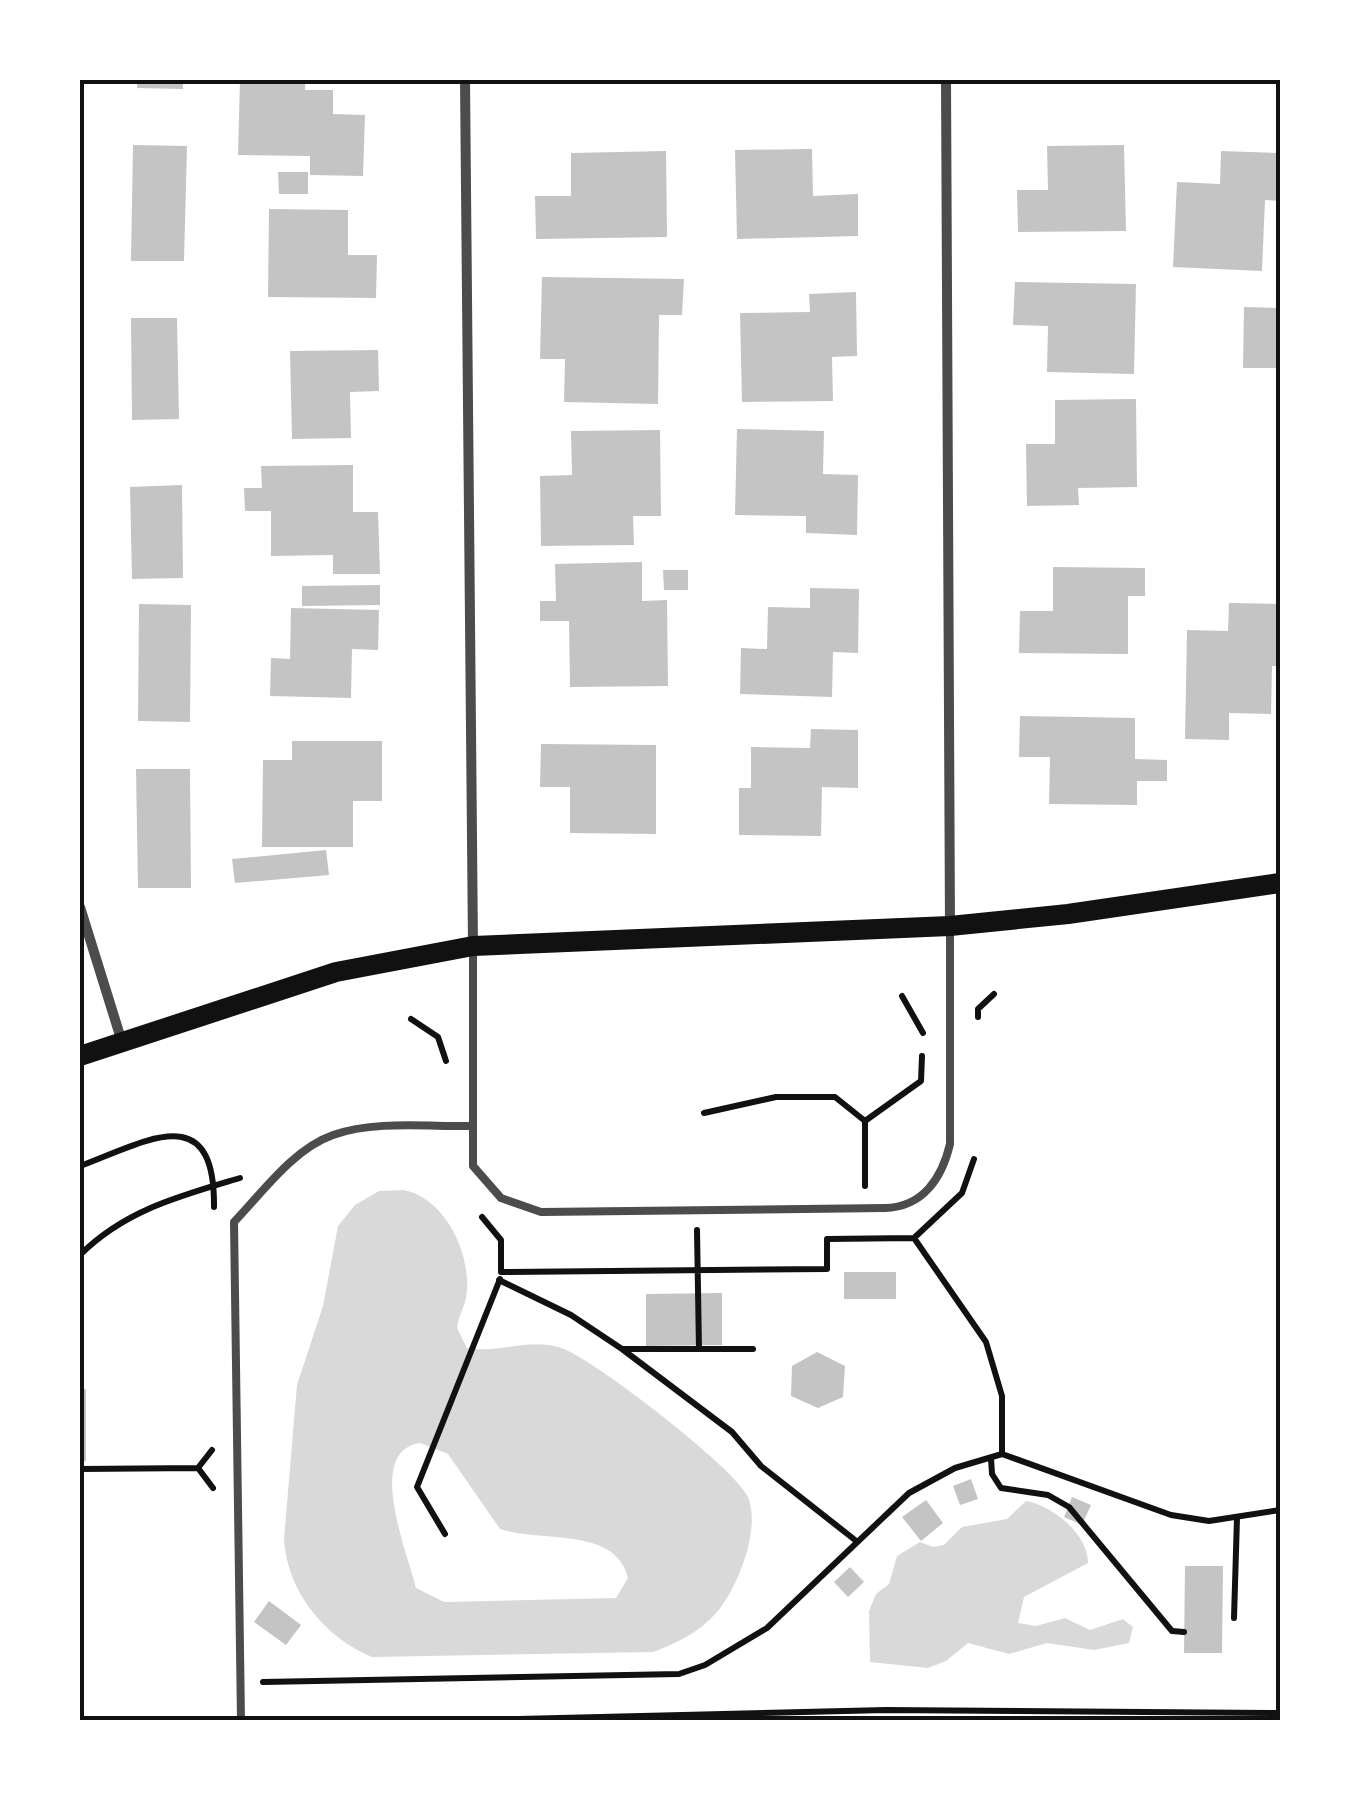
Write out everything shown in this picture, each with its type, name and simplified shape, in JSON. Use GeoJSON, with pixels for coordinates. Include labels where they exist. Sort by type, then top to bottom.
{"type":"FeatureCollection","features":[{"type":"Feature","properties":{"kind":"main road"},"geometry":{"type":"LineString","coordinates":[[80,1056],[336,972],[473,946],[950,926],[1068,914],[1280,883]]}},
{"type":"Feature","properties":{"kind":"street"},"geometry":{"type":"LineString","coordinates":[[465,80],[473,946]]}},
{"type":"Feature","properties":{"kind":"street"},"geometry":{"type":"LineString","coordinates":[[946,80],[950,926]]}},
{"type":"Feature","properties":{"kind":"street"},"geometry":{"type":"LineString","coordinates":[[80,906],[122,1042]]}},
{"type":"Feature","properties":{"kind":"lane"},"geometry":{"type":"LineString","coordinates":[[473,946],[473,1166],[501,1198],[541,1212],[901,1208],[931,1189],[944,1169],[950,1144],[950,926]]}},
{"type":"Feature","properties":{"kind":"lane"},"geometry":{"type":"LineString","coordinates":[[240,1720],[234,1222],[300,1155],[332,1135],[368,1129],[473,1126]]}},
{"type":"Feature","properties":{"kind":"path"},"geometry":{"type":"LineString","coordinates":[[865,1120],[921,1081],[923,1032],[902,996]]}},
{"type":"Feature","properties":{"kind":"path"},"geometry":{"type":"LineString","coordinates":[[704,1112],[776,1097],[834,1097],[865,1120]]}},
{"type":"Feature","properties":{"kind":"path"},"geometry":{"type":"LineString","coordinates":[[865,1120],[865,1188]]}},
{"type":"Feature","properties":{"kind":"path"},"geometry":{"type":"LineString","coordinates":[[80,1166],[164,1135],[188,1138],[204,1149],[213,1165],[214,1224]]}},
{"type":"Feature","properties":{"kind":"path"},"geometry":{"type":"LineString","coordinates":[[80,1255],[107,1228],[134,1212],[214,1186]]}},
{"type":"Feature","properties":{"kind":"path"},"geometry":{"type":"LineString","coordinates":[[696,1210],[699,1349]]}},
{"type":"Feature","properties":{"kind":"path"},"geometry":{"type":"LineString","coordinates":[[698,1271],[827,1269],[827,1238],[914,1238],[986,1342],[1002,1396],[1002,1454]]}},
{"type":"Feature","properties":{"kind":"path"},"geometry":{"type":"LineString","coordinates":[[445,1534],[417,1486],[500,1276],[622,1349],[732,1432],[761,1466],[855,1540]]}},
{"type":"Feature","properties":{"kind":"path"},"geometry":{"type":"LineString","coordinates":[[622,1349],[753,1349]]}},
{"type":"Feature","properties":{"kind":"path"},"geometry":{"type":"LineString","coordinates":[[80,1469],[198,1468],[212,1453],[212,1434]]}},
{"type":"Feature","properties":{"kind":"path"},"geometry":{"type":"LineString","coordinates":[[240,1682],[679,1674],[705,1665],[767,1628],[855,1540],[910,1493],[955,1468],[1002,1454],[1172,1515],[1209,1522],[1280,1510]]}},
{"type":"Feature","properties":{"kind":"path"},"geometry":{"type":"LineString","coordinates":[[991,1458],[992,1474],[1001,1488],[1048,1495],[1069,1507],[1172,1631],[1184,1632]]}},
{"type":"Feature","properties":{"kind":"path"},"geometry":{"type":"LineString","coordinates":[[1234,1618],[1236,1518]]}},
{"type":"Feature","properties":{"kind":"path"},"geometry":{"type":"LineString","coordinates":[[480,1720],[1280,1713]]}},
{"type":"Feature","properties":{"kind":"path"},"geometry":{"type":"LineString","coordinates":[[80,1719],[307,1720]]}},
{"type":"Feature","properties":{"kind":"shaded area"},"geometry":{"type":"Polygon","coordinates":[[[404,1190],[419,1196],[433,1205],[454,1232],[467,1282],[457,1328],[467,1348],[540,1344],[564,1349],[633,1394],[738,1483],[751,1510],[745,1557],[725,1601],[696,1631],[653,1652],[372,1657],[338,1637],[311,1610],[292,1577],[284,1539],[297,1385],[323,1306],[338,1226],[355,1205],[379,1191],[404,1190]],[[420,1443],[404,1450],[395,1464],[394,1505],[416,1588],[444,1602],[616,1598],[628,1578],[621,1562],[609,1550],[574,1539],[500,1529],[448,1454],[420,1443]]]}},
{"type":"Feature","properties":{"kind":"shaded area"},"geometry":{"type":"Polygon","coordinates":[[[1026,1501],[1057,1515],[1076,1532],[1088,1563],[1024,1597],[1018,1623],[1036,1626],[1065,1618],[1090,1630],[1123,1619],[1133,1627],[1129,1643],[1094,1650],[1047,1643],[1009,1654],[968,1643],[946,1661],[928,1668],[870,1662],[869,1611],[876,1594],[889,1584],[897,1556],[920,1542],[933,1547],[944,1545],[962,1527],[1007,1519],[1026,1501]]]}},
{"type":"Feature","properties":{"kind":"building"},"geometry":{"type":"Polygon","coordinates":[[[137,80],[183,80],[183,89],[137,88],[137,80]]]}},
{"type":"Feature","properties":{"kind":"building"},"geometry":{"type":"Polygon","coordinates":[[[240,80],[305,80],[305,90],[333,90],[333,114],[365,115],[363,176],[310,175],[310,156],[238,155],[240,80]]]}},
{"type":"Feature","properties":{"kind":"building"},"geometry":{"type":"Polygon","coordinates":[[[133,145],[187,146],[184,261],[131,261],[133,145]]]}},
{"type":"Feature","properties":{"kind":"building"},"geometry":{"type":"Polygon","coordinates":[[[1124,145],[1126,231],[1018,232],[1017,190],[1048,190],[1047,146],[1124,145]]]}},
{"type":"Feature","properties":{"kind":"building"},"geometry":{"type":"Polygon","coordinates":[[[812,149],[813,196],[858,194],[858,236],[737,239],[735,150],[812,149]]]}},
{"type":"Feature","properties":{"kind":"building"},"geometry":{"type":"Polygon","coordinates":[[[666,151],[667,237],[536,239],[535,196],[571,196],[571,153],[666,151]]]}},
{"type":"Feature","properties":{"kind":"building"},"geometry":{"type":"Polygon","coordinates":[[[1221,151],[1280,153],[1280,201],[1265,200],[1262,271],[1173,267],[1177,182],[1220,184],[1221,151]]]}},
{"type":"Feature","properties":{"kind":"building"},"geometry":{"type":"Polygon","coordinates":[[[278,172],[308,172],[308,194],[279,194],[278,172]]]}},
{"type":"Feature","properties":{"kind":"building"},"geometry":{"type":"Polygon","coordinates":[[[269,209],[348,210],[348,255],[377,255],[376,298],[268,297],[269,209]]]}},
{"type":"Feature","properties":{"kind":"building"},"geometry":{"type":"Polygon","coordinates":[[[542,277],[684,279],[682,315],[659,315],[658,404],[564,402],[565,359],[540,359],[542,277]]]}},
{"type":"Feature","properties":{"kind":"building"},"geometry":{"type":"Polygon","coordinates":[[[1015,282],[1136,284],[1134,374],[1047,372],[1048,326],[1013,325],[1015,282]]]}},
{"type":"Feature","properties":{"kind":"building"},"geometry":{"type":"Polygon","coordinates":[[[856,292],[857,356],[832,357],[833,401],[742,402],[740,313],[810,312],[809,294],[856,292]]]}},
{"type":"Feature","properties":{"kind":"building"},"geometry":{"type":"Polygon","coordinates":[[[1244,307],[1280,308],[1280,368],[1243,368],[1244,307]]]}},
{"type":"Feature","properties":{"kind":"building"},"geometry":{"type":"Polygon","coordinates":[[[131,318],[177,318],[179,419],[132,420],[131,318]]]}},
{"type":"Feature","properties":{"kind":"building"},"geometry":{"type":"Polygon","coordinates":[[[378,350],[379,391],[350,392],[351,438],[292,439],[290,351],[378,350]]]}},
{"type":"Feature","properties":{"kind":"building"},"geometry":{"type":"Polygon","coordinates":[[[1136,399],[1137,487],[1078,488],[1079,505],[1027,506],[1026,444],[1055,444],[1055,400],[1136,399]]]}},
{"type":"Feature","properties":{"kind":"building"},"geometry":{"type":"Polygon","coordinates":[[[737,429],[824,431],[823,474],[858,475],[857,535],[806,533],[806,516],[735,515],[737,429]]]}},
{"type":"Feature","properties":{"kind":"building"},"geometry":{"type":"Polygon","coordinates":[[[660,430],[661,516],[633,516],[634,545],[541,546],[540,476],[572,475],[571,431],[660,430]]]}},
{"type":"Feature","properties":{"kind":"building"},"geometry":{"type":"Polygon","coordinates":[[[353,465],[353,512],[378,512],[380,574],[333,574],[333,555],[271,556],[271,511],[245,511],[244,488],[262,488],[261,466],[353,465]]]}},
{"type":"Feature","properties":{"kind":"building"},"geometry":{"type":"Polygon","coordinates":[[[182,485],[183,578],[132,579],[130,487],[182,485]]]}},
{"type":"Feature","properties":{"kind":"building"},"geometry":{"type":"Polygon","coordinates":[[[642,562],[642,601],[667,600],[668,686],[570,687],[569,621],[540,621],[540,601],[556,601],[555,564],[642,562]]]}},
{"type":"Feature","properties":{"kind":"building"},"geometry":{"type":"Polygon","coordinates":[[[1053,567],[1145,568],[1145,596],[1128,596],[1128,654],[1019,653],[1020,611],[1053,611],[1053,567]]]}},
{"type":"Feature","properties":{"kind":"building"},"geometry":{"type":"Polygon","coordinates":[[[663,570],[688,570],[688,590],[664,590],[663,570]]]}},
{"type":"Feature","properties":{"kind":"building"},"geometry":{"type":"Polygon","coordinates":[[[380,585],[380,605],[302,606],[302,586],[380,585]]]}},
{"type":"Feature","properties":{"kind":"building"},"geometry":{"type":"Polygon","coordinates":[[[810,588],[859,589],[858,653],[833,652],[832,697],[740,694],[741,648],[767,649],[768,607],[810,608],[810,588]]]}},
{"type":"Feature","properties":{"kind":"building"},"geometry":{"type":"Polygon","coordinates":[[[1229,603],[1280,604],[1280,666],[1272,666],[1271,714],[1229,713],[1229,740],[1185,739],[1187,630],[1228,631],[1229,603]]]}},
{"type":"Feature","properties":{"kind":"building"},"geometry":{"type":"Polygon","coordinates":[[[139,604],[191,605],[190,722],[138,721],[139,604]]]}},
{"type":"Feature","properties":{"kind":"building"},"geometry":{"type":"Polygon","coordinates":[[[291,608],[379,610],[378,650],[352,649],[351,698],[270,696],[271,658],[290,659],[291,608]]]}},
{"type":"Feature","properties":{"kind":"building"},"geometry":{"type":"Polygon","coordinates":[[[1020,716],[1135,718],[1135,759],[1167,760],[1167,781],[1137,781],[1137,805],[1049,804],[1050,757],[1019,757],[1020,716]]]}},
{"type":"Feature","properties":{"kind":"building"},"geometry":{"type":"Polygon","coordinates":[[[811,729],[858,730],[858,788],[822,787],[821,836],[739,835],[739,788],[751,788],[751,747],[810,748],[811,729]]]}},
{"type":"Feature","properties":{"kind":"building"},"geometry":{"type":"Polygon","coordinates":[[[292,741],[382,741],[382,801],[353,801],[353,847],[262,847],[263,760],[292,760],[292,741]]]}},
{"type":"Feature","properties":{"kind":"building"},"geometry":{"type":"Polygon","coordinates":[[[541,744],[656,745],[656,834],[570,833],[570,787],[540,787],[541,744]]]}},
{"type":"Feature","properties":{"kind":"building"},"geometry":{"type":"Polygon","coordinates":[[[136,769],[190,769],[191,888],[138,888],[136,769]]]}},
{"type":"Feature","properties":{"kind":"building"},"geometry":{"type":"Polygon","coordinates":[[[326,850],[329,875],[235,883],[232,859],[326,850]]]}},
{"type":"Feature","properties":{"kind":"building"},"geometry":{"type":"Polygon","coordinates":[[[844,1272],[896,1272],[896,1299],[844,1299],[844,1272]]]}},
{"type":"Feature","properties":{"kind":"building"},"geometry":{"type":"Polygon","coordinates":[[[722,1293],[722,1345],[646,1346],[646,1294],[722,1293]]]}},
{"type":"Feature","properties":{"kind":"building"},"geometry":{"type":"Polygon","coordinates":[[[817,1352],[845,1366],[843,1397],[818,1408],[791,1396],[792,1366],[817,1352]]]}},
{"type":"Feature","properties":{"kind":"building"},"geometry":{"type":"Polygon","coordinates":[[[80,1389],[86,1389],[86,1461],[80,1461],[80,1389]]]}},
{"type":"Feature","properties":{"kind":"building"},"geometry":{"type":"Polygon","coordinates":[[[971,1479],[978,1499],[960,1505],[953,1486],[971,1479]]]}},
{"type":"Feature","properties":{"kind":"building"},"geometry":{"type":"Polygon","coordinates":[[[1072,1497],[1091,1505],[1082,1525],[1064,1517],[1072,1497]]]}},
{"type":"Feature","properties":{"kind":"building"},"geometry":{"type":"Polygon","coordinates":[[[926,1500],[943,1523],[921,1541],[902,1517],[926,1500]]]}},
{"type":"Feature","properties":{"kind":"building"},"geometry":{"type":"Polygon","coordinates":[[[1185,1566],[1223,1566],[1222,1653],[1184,1653],[1185,1566]]]}},
{"type":"Feature","properties":{"kind":"building"},"geometry":{"type":"Polygon","coordinates":[[[850,1567],[864,1582],[848,1597],[834,1582],[850,1567]]]}},
{"type":"Feature","properties":{"kind":"building"},"geometry":{"type":"Polygon","coordinates":[[[269,1601],[301,1625],[286,1645],[254,1622],[269,1601]]]}}]}
